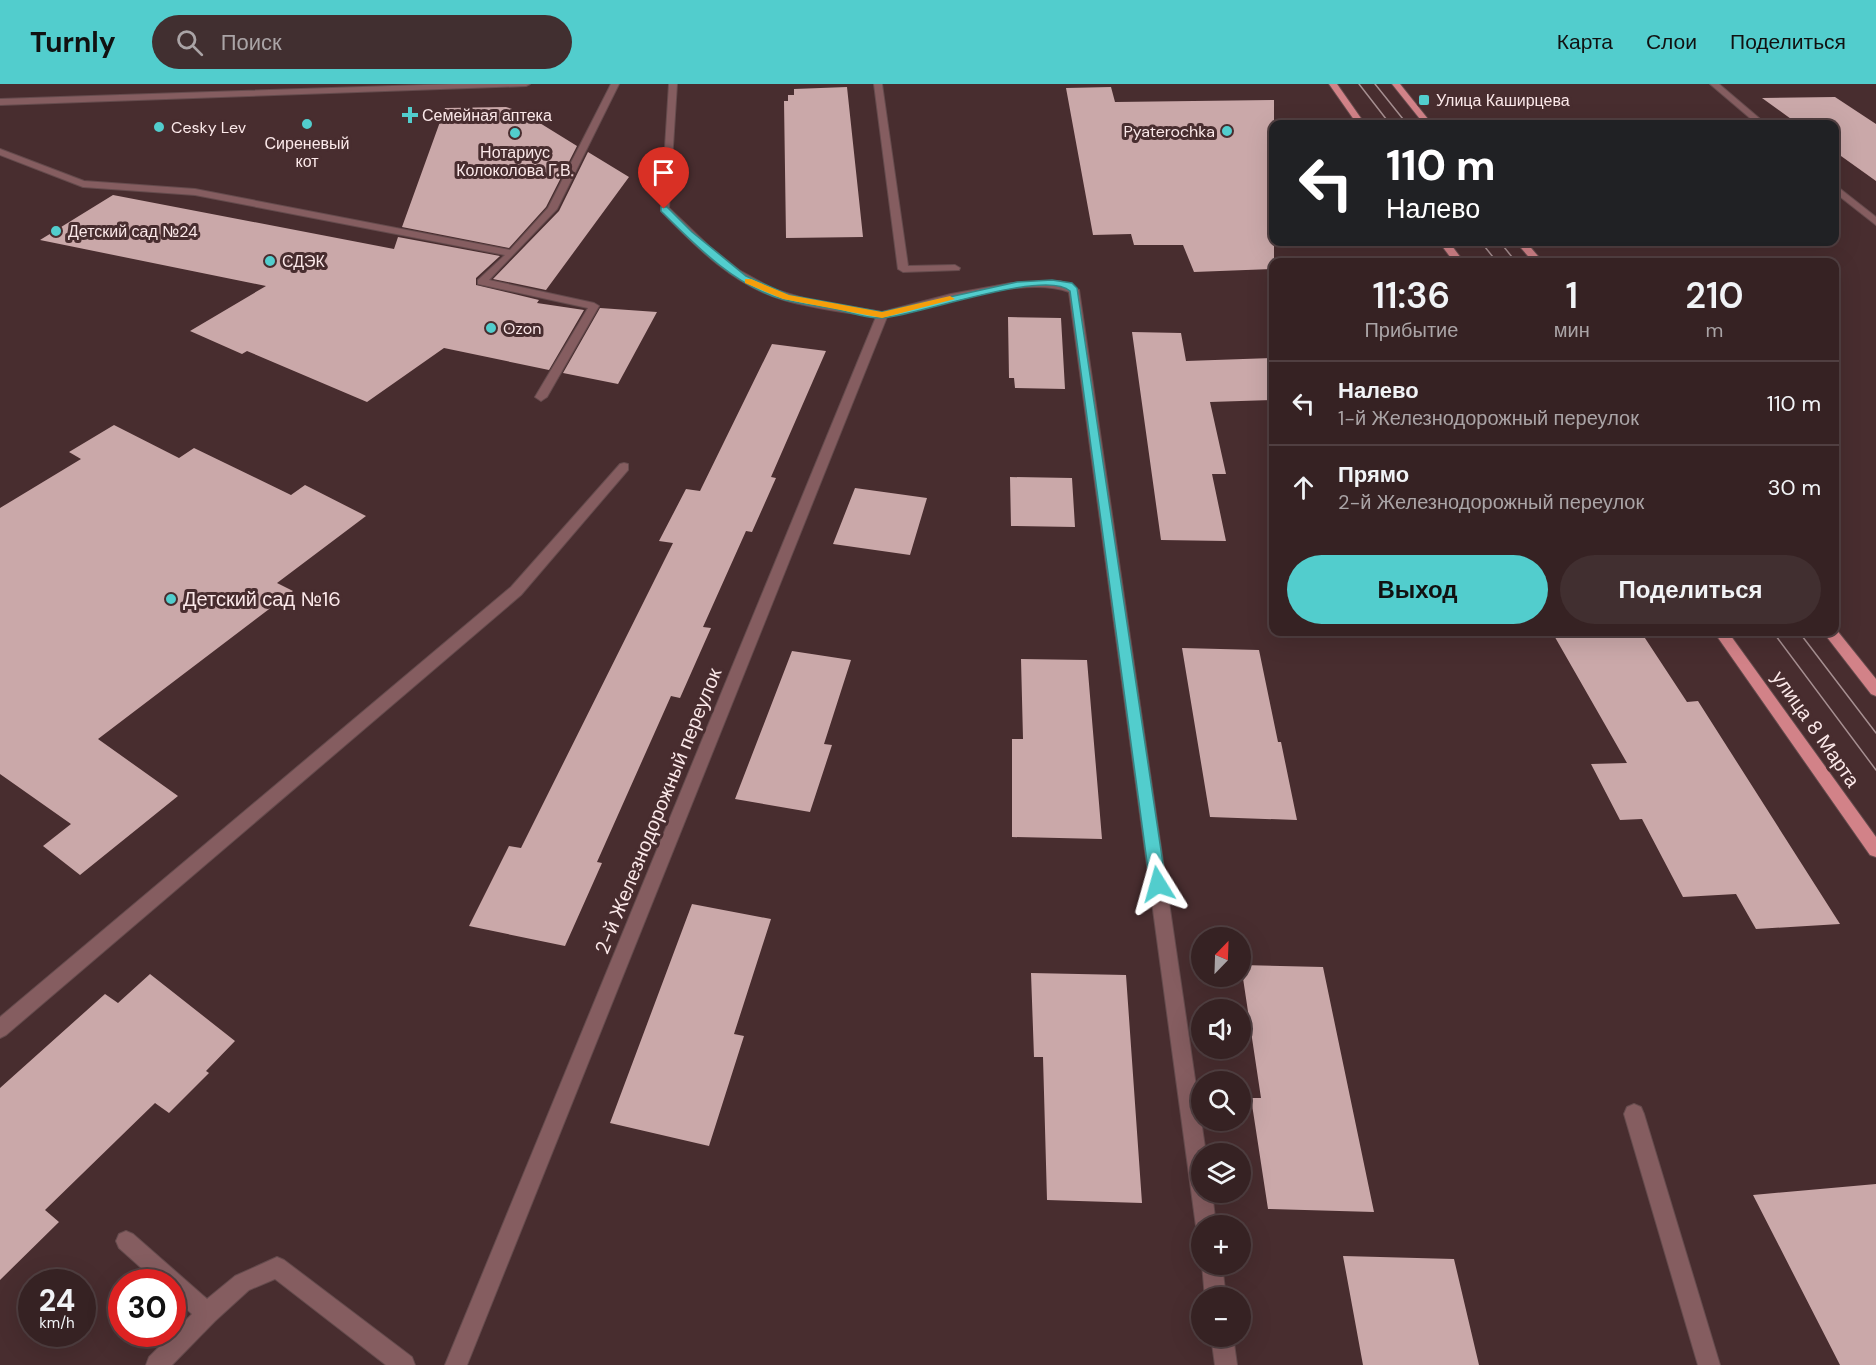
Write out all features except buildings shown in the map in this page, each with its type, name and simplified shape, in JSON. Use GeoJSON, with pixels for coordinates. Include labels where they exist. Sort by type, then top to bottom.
{"type":"FeatureCollection","features":[{"type":"Feature","properties":{"kind":"main road"},"geometry":{"type":"LineString","coordinates":[[1333,84],[1358,120]]}},
{"type":"Feature","properties":{"kind":"main road"},"geometry":{"type":"LineString","coordinates":[[1396,84],[1425,120]]}},
{"type":"Feature","properties":{"kind":"main road"},"geometry":{"type":"LineString","coordinates":[[1524,246],[1535,258]]}},
{"type":"Feature","properties":{"kind":"main road","name":"улица 8 Марта"},"geometry":{"type":"LineString","coordinates":[[1724,636],[1876,850]]}},
{"type":"Feature","properties":{"kind":"main road"},"geometry":{"type":"LineString","coordinates":[[1833,636],[1876,690]]}},
{"type":"Feature","properties":{"kind":"street"},"geometry":{"type":"LineString","coordinates":[[0,102],[526,84]]}},
{"type":"Feature","properties":{"kind":"street"},"geometry":{"type":"LineString","coordinates":[[541,397],[594,306],[482,282],[552,209],[615,84]]}},
{"type":"Feature","properties":{"kind":"street"},"geometry":{"type":"LineString","coordinates":[[673,84],[664,209],[689,234],[742,278],[786,297],[882,315],[1017,285],[1052,283],[1068,285],[1074,290],[1195,1143]]}},
{"type":"Feature","properties":{"kind":"street"},"geometry":{"type":"LineString","coordinates":[[878,84],[903,269],[955,268]]}},
{"type":"Feature","properties":{"kind":"street"},"geometry":{"type":"LineString","coordinates":[[1714,84],[1757,120]]}},
{"type":"Feature","properties":{"kind":"street"},"geometry":{"type":"LineString","coordinates":[[0,152],[83,184],[195,192],[512,253]]}},
{"type":"Feature","properties":{"kind":"street"},"geometry":{"type":"LineString","coordinates":[[1839,191],[1876,222]]}},
{"type":"Feature","properties":{"kind":"street","name":"2-й Железнодорожный переулок"},"geometry":{"type":"LineString","coordinates":[[456,1365],[882,315]]}},
{"type":"Feature","properties":{"kind":"street"},"geometry":{"type":"LineString","coordinates":[[0,1029],[516,591],[624,467]]}},
{"type":"Feature","properties":{"kind":"street"},"geometry":{"type":"LineString","coordinates":[[1634,1114],[1709,1365]]}},
{"type":"Feature","properties":{"kind":"street"},"geometry":{"type":"LineString","coordinates":[[126,1240],[207,1313]]}},
{"type":"Feature","properties":{"kind":"street"},"geometry":{"type":"LineString","coordinates":[[157,1365],[207,1313],[242,1283],[277,1267],[404,1365]]}},
{"type":"Feature","properties":{"kind":"street"},"geometry":{"type":"LineString","coordinates":[[1224,1347],[1226,1365]]}},
{"type":"Feature","properties":{"kind":"tram line"},"geometry":{"type":"LineString","coordinates":[[1359,84],[1387,120]]}},
{"type":"Feature","properties":{"kind":"tram line"},"geometry":{"type":"LineString","coordinates":[[1375,84],[1404,120]]}},
{"type":"Feature","properties":{"kind":"tram line"},"geometry":{"type":"LineString","coordinates":[[1484,246],[1494,258]]}},
{"type":"Feature","properties":{"kind":"tram line"},"geometry":{"type":"LineString","coordinates":[[1503,246],[1513,258]]}},
{"type":"Feature","properties":{"kind":"tram line"},"geometry":{"type":"LineString","coordinates":[[1776,636],[1876,770]]}},
{"type":"Feature","properties":{"kind":"tram line"},"geometry":{"type":"LineString","coordinates":[[1802,636],[1876,733]]}},
{"type":"Feature","properties":{"kind":"slow traffic"},"geometry":{"type":"LineString","coordinates":[[748,281],[786,297],[882,315],[950,299]]}},
{"type":"Feature","properties":{"kind":"place","name":"Улица Каширцева"},"geometry":{"type":"Point","coordinates":[1424,100]}},
{"type":"Feature","properties":{"kind":"place","name":"Семейная аптека"},"geometry":{"type":"Point","coordinates":[410,115]}},
{"type":"Feature","properties":{"kind":"place","name":"Сиреневый кот"},"geometry":{"type":"Point","coordinates":[307,124]}},
{"type":"Feature","properties":{"kind":"place","name":"Cesky Lev"},"geometry":{"type":"Point","coordinates":[159,127]}},
{"type":"Feature","properties":{"kind":"place","name":"Pyaterochka"},"geometry":{"type":"Point","coordinates":[1227,131]}},
{"type":"Feature","properties":{"kind":"place","name":"Нотариус Колоколова Г.В."},"geometry":{"type":"Point","coordinates":[515,133]}},
{"type":"Feature","properties":{"kind":"place","name":"Детский сад №24"},"geometry":{"type":"Point","coordinates":[56,231]}},
{"type":"Feature","properties":{"kind":"place","name":"СДЭК"},"geometry":{"type":"Point","coordinates":[270,261]}},
{"type":"Feature","properties":{"kind":"place","name":"Ozon"},"geometry":{"type":"Point","coordinates":[491,328]}},
{"type":"Feature","properties":{"kind":"place","name":"Детский сад №16"},"geometry":{"type":"Point","coordinates":[171,599]}},
{"type":"Feature","properties":{"kind":"route"},"geometry":{"type":"LineString","coordinates":[[664,209],[689,234],[742,278],[786,297],[882,315],[1017,285],[1052,283],[1068,285],[1074,290],[1158,884]]}}]}
